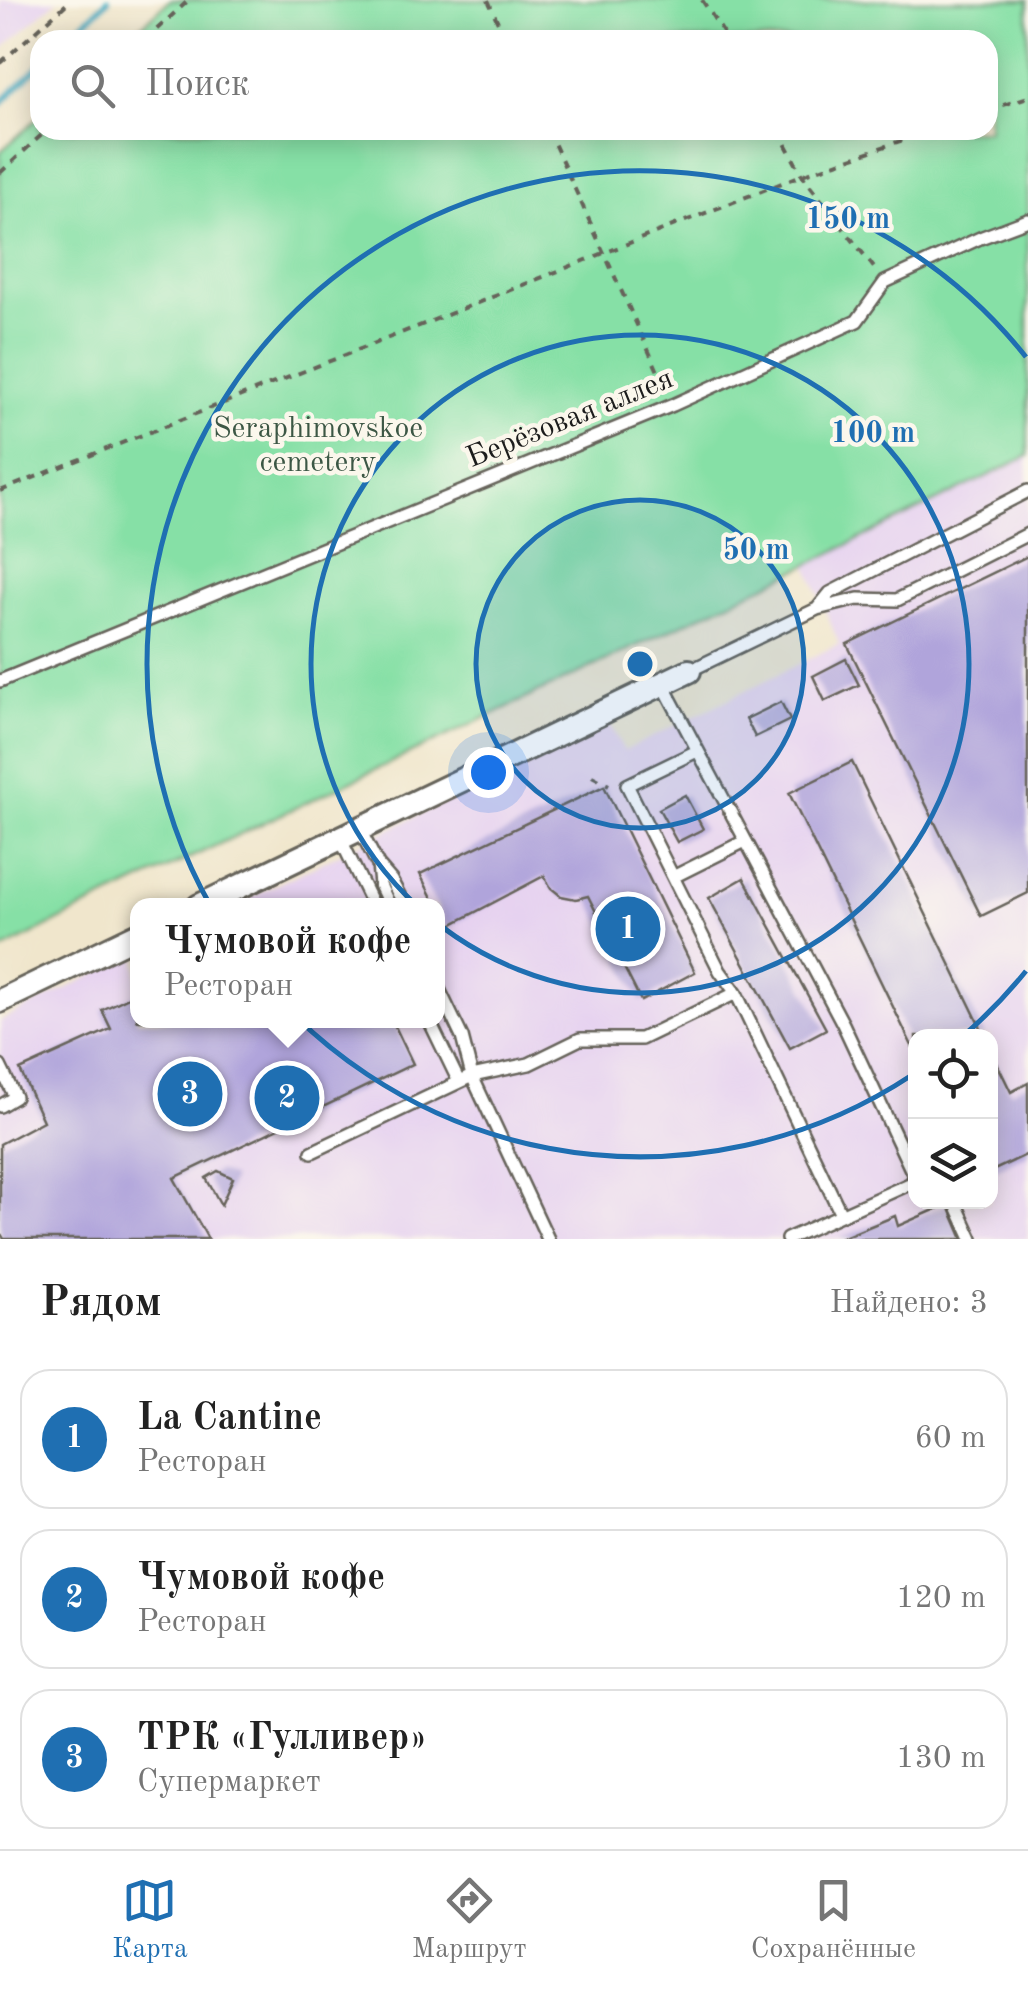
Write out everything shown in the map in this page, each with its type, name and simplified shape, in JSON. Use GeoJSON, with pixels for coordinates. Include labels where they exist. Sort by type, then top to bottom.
{"type":"FeatureCollection","features":[{"type":"Feature","properties":{"kind":"street"},"geometry":{"type":"LineString","coordinates":[[216,898],[688,671]]}},
{"type":"Feature","properties":{"kind":"street"},"geometry":{"type":"LineString","coordinates":[[0,1001],[130,938]]}},
{"type":"Feature","properties":{"kind":"lane","name":"Берёзовая аллея"},"geometry":{"type":"LineString","coordinates":[[0,680],[673,405],[856,321],[885,282],[1028,220]]}},
{"type":"Feature","properties":{"kind":"lane"},"geometry":{"type":"LineString","coordinates":[[818,609],[830,593],[1028,491]]}},
{"type":"Feature","properties":{"kind":"lane"},"geometry":{"type":"LineString","coordinates":[[688,671],[818,609],[858,599],[897,600],[1028,534]]}},
{"type":"Feature","properties":{"kind":"lane"},"geometry":{"type":"LineString","coordinates":[[662,683],[843,1024],[908,1164]]}},
{"type":"Feature","properties":{"kind":"lane"},"geometry":{"type":"LineString","coordinates":[[697,751],[627,785],[720,972],[736,993],[842,1214]]}},
{"type":"Feature","properties":{"kind":"lane"},"geometry":{"type":"LineString","coordinates":[[350,833],[391,880],[400,898]]}},
{"type":"Feature","properties":{"kind":"lane"},"geometry":{"type":"LineString","coordinates":[[350,833],[370,898]]}},
{"type":"Feature","properties":{"kind":"lane"},"geometry":{"type":"LineString","coordinates":[[673,878],[745,841]]}},
{"type":"Feature","properties":{"kind":"lane"},"geometry":{"type":"LineString","coordinates":[[378,865],[386,898]]}},
{"type":"Feature","properties":{"kind":"lane"},"geometry":{"type":"LineString","coordinates":[[312,1152],[472,1076],[530,1064],[580,1040],[641,1038],[736,993]]}},
{"type":"Feature","properties":{"kind":"lane"},"geometry":{"type":"LineString","coordinates":[[445,1001],[462,1037],[472,1076],[548,1239]]}},
{"type":"Feature","properties":{"kind":"lane"},"geometry":{"type":"LineString","coordinates":[[433,1028],[459,1082]]}},
{"type":"Feature","properties":{"kind":"lane"},"geometry":{"type":"LineString","coordinates":[[0,1066],[15,1097],[0,1106]]}},
{"type":"Feature","properties":{"kind":"lane"},"geometry":{"type":"LineString","coordinates":[[787,1239],[908,1185]]}},
{"type":"Feature","properties":{"kind":"lane"},"geometry":{"type":"LineString","coordinates":[[958,1209],[972,1239]]}},
{"type":"Feature","properties":{"kind":"path"},"geometry":{"type":"LineString","coordinates":[[37,30],[71,0]]}},
{"type":"Feature","properties":{"kind":"path"},"geometry":{"type":"LineString","coordinates":[[156,30],[189,0]]}},
{"type":"Feature","properties":{"kind":"path"},"geometry":{"type":"LineString","coordinates":[[488,0],[502,30]]}},
{"type":"Feature","properties":{"kind":"path"},"geometry":{"type":"LineString","coordinates":[[702,0],[722,30]]}},
{"type":"Feature","properties":{"kind":"path"},"geometry":{"type":"LineString","coordinates":[[0,63],[30,36]]}},
{"type":"Feature","properties":{"kind":"path"},"geometry":{"type":"LineString","coordinates":[[998,107],[1028,97]]}},
{"type":"Feature","properties":{"kind":"path"},"geometry":{"type":"LineString","coordinates":[[0,173],[36,140]]}},
{"type":"Feature","properties":{"kind":"path"},"geometry":{"type":"LineString","coordinates":[[553,140],[673,405]]}},
{"type":"Feature","properties":{"kind":"path"},"geometry":{"type":"LineString","coordinates":[[783,140],[802,175],[885,282]]}},
{"type":"Feature","properties":{"kind":"path"},"geometry":{"type":"LineString","coordinates":[[0,491],[802,175],[903,140]]}},
{"type":"Feature","properties":{"kind":"path"},"geometry":{"type":"LineString","coordinates":[[592,776],[606,784],[627,785]]}},
{"type":"Feature","properties":{"kind":"shaded area"},"geometry":{"type":"Polygon","coordinates":[[[0,0],[57,0],[0,51],[0,0]]]}},
{"type":"Feature","properties":{"kind":"shaded area"},"geometry":{"type":"Polygon","coordinates":[[[1028,456],[1028,1239],[0,1239],[0,1021],[130,957],[130,1028],[445,1028],[445,898],[249,898],[609,722],[624,751],[839,644],[807,565],[1028,456]]]}},
{"type":"Feature","properties":{"kind":"green space","name":"Seraphimovskoe cemetery"},"geometry":{"type":"Polygon","coordinates":[[[170,0],[1028,0],[1028,456],[0,951],[0,152],[30,125],[30,140],[998,140],[998,30],[137,30],[170,0]]]}},
{"type":"Feature","properties":{"kind":"building"},"geometry":{"type":"Polygon","coordinates":[[[1028,556],[1028,893],[981,916],[847,644],[1028,556]]]}},
{"type":"Feature","properties":{"kind":"building"},"geometry":{"type":"Polygon","coordinates":[[[846,659],[859,685],[825,701],[813,676],[846,659]]]}},
{"type":"Feature","properties":{"kind":"building"},"geometry":{"type":"Polygon","coordinates":[[[781,702],[790,720],[755,737],[746,719],[781,702]]]}},
{"type":"Feature","properties":{"kind":"building"},"geometry":{"type":"Polygon","coordinates":[[[852,762],[982,1029],[908,1029],[908,1038],[789,793],[852,762]]]}},
{"type":"Feature","properties":{"kind":"building"},"geometry":{"type":"Polygon","coordinates":[[[604,786],[695,972],[641,1001],[588,896],[561,896],[544,876],[447,927],[445,898],[432,898],[420,874],[604,786]]]}},
{"type":"Feature","properties":{"kind":"building"},"geometry":{"type":"Polygon","coordinates":[[[685,795],[703,829],[677,842],[659,809],[685,795]]]}},
{"type":"Feature","properties":{"kind":"building"},"geometry":{"type":"Polygon","coordinates":[[[744,878],[826,1029],[790,1048],[709,898],[744,878]]]}},
{"type":"Feature","properties":{"kind":"building"},"geometry":{"type":"Polygon","coordinates":[[[130,996],[130,1028],[396,1028],[413,1064],[174,1178],[208,1239],[4,1239],[0,1232],[0,1144],[43,1121],[20,1070],[111,1029],[102,1010],[130,996]]]}},
{"type":"Feature","properties":{"kind":"building"},"geometry":{"type":"Polygon","coordinates":[[[998,1065],[1011,1092],[1028,1083],[1028,1154],[998,1168],[998,1065]]]}},
{"type":"Feature","properties":{"kind":"building"},"geometry":{"type":"Polygon","coordinates":[[[218,1171],[233,1178],[221,1205],[206,1178],[218,1171]]]}},
{"type":"Feature","properties":{"kind":"building"},"geometry":{"type":"Polygon","coordinates":[[[937,1209],[950,1209],[963,1239],[839,1239],[895,1216],[898,1226],[937,1209]]]}},
{"type":"Feature","properties":{"kind":"waterway"},"geometry":{"type":"LineString","coordinates":[[76,30],[108,0]]}},
{"type":"Feature","properties":{"kind":"waterway"},"geometry":{"type":"LineString","coordinates":[[0,104],[30,75]]}},
{"type":"Feature","properties":{"kind":"place","name":"La Cantine"},"geometry":{"type":"Point","coordinates":[628,929]}},
{"type":"Feature","properties":{"kind":"place","name":"ТРК «Гулливер»"},"geometry":{"type":"Point","coordinates":[190,1094]}},
{"type":"Feature","properties":{"kind":"place","name":"Чумовой кофе"},"geometry":{"type":"Point","coordinates":[287,1098]}}]}
